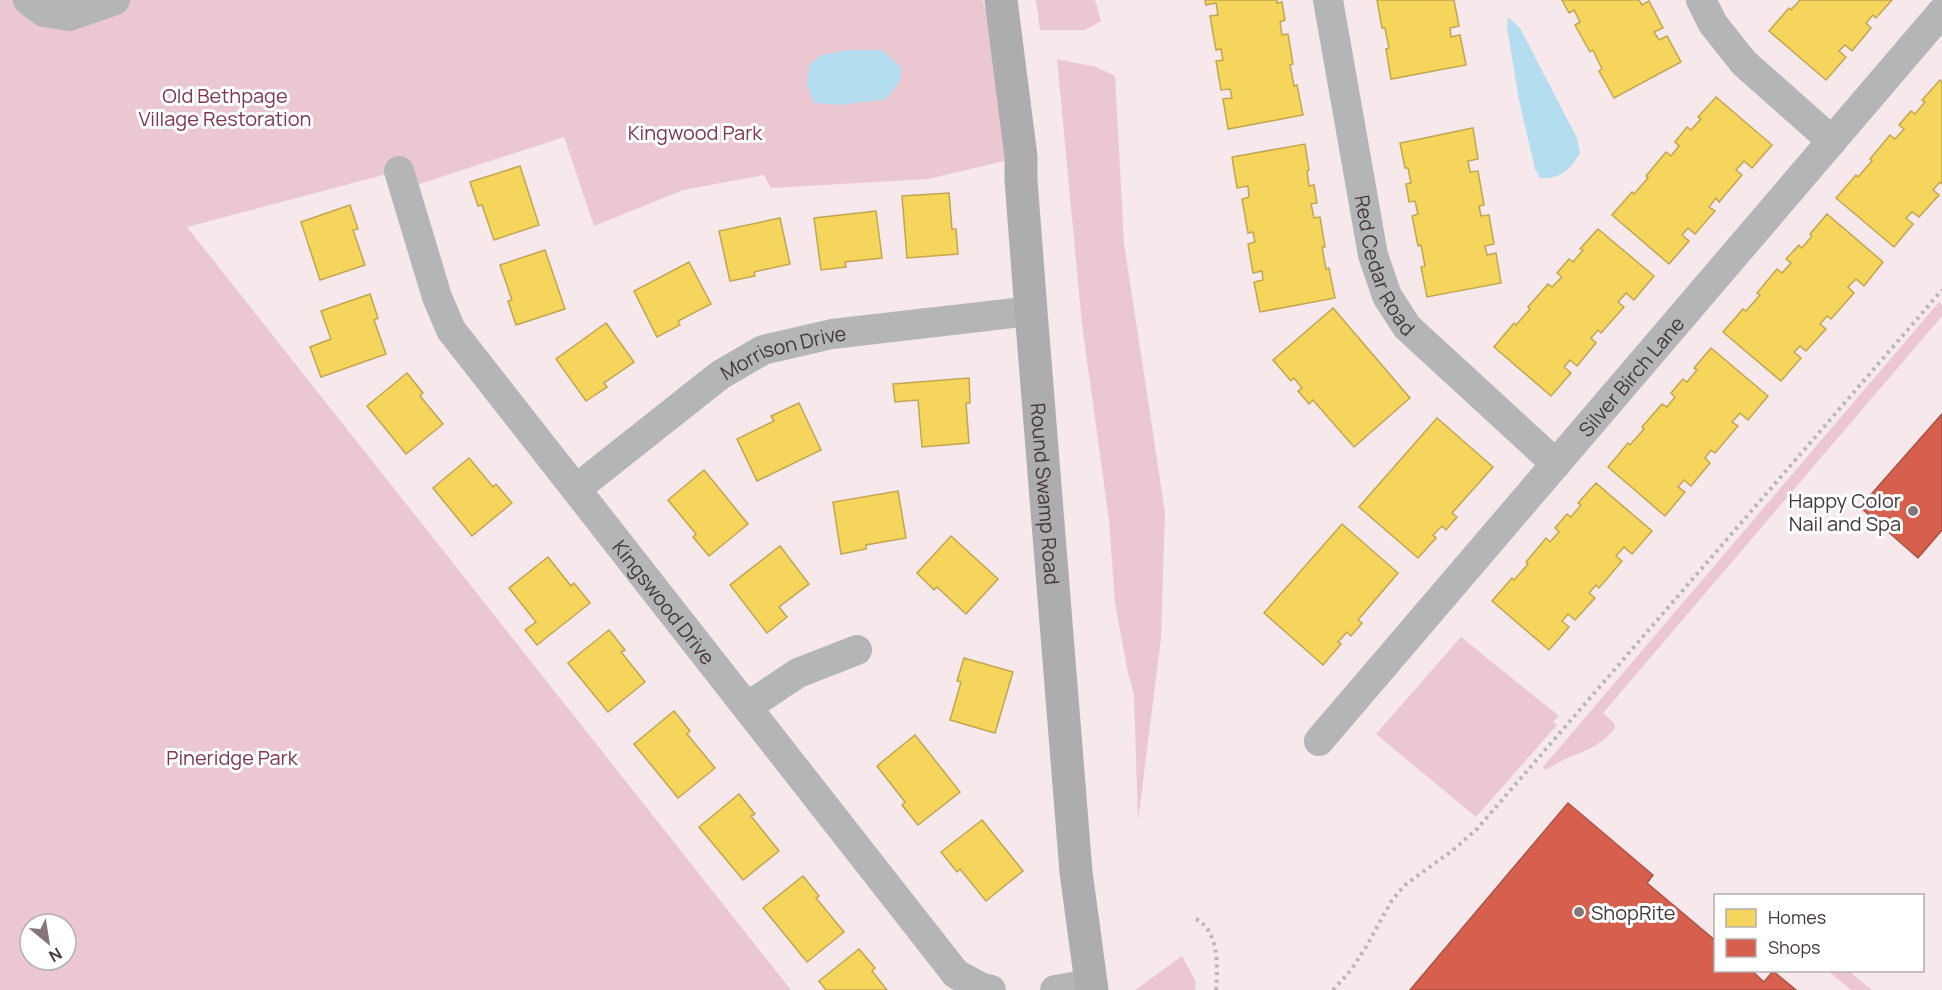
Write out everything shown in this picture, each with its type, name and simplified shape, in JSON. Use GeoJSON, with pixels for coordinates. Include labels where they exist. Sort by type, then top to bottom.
{"type":"FeatureCollection","features":[{"type":"Feature","properties":{"kind":"main road","name":"Round Swamp Road"},"geometry":{"type":"LineString","coordinates":[[1000,0],[1021,157],[1031,311],[1076,872],[1092,987]]}},
{"type":"Feature","properties":{"kind":"street"},"geometry":{"type":"LineString","coordinates":[[28,0],[44,12],[69,16],[115,0]]}},
{"type":"Feature","properties":{"kind":"street","name":"Red Cedar Road"},"geometry":{"type":"LineString","coordinates":[[1328,0],[1373,255],[1387,296],[1407,327],[1556,464]]}},
{"type":"Feature","properties":{"kind":"street"},"geometry":{"type":"LineString","coordinates":[[1701,0],[1713,24],[1744,63],[1832,141]]}},
{"type":"Feature","properties":{"kind":"street","name":"Silver Birch Lane"},"geometry":{"type":"LineString","coordinates":[[1319,741],[1942,12]]}},
{"type":"Feature","properties":{"kind":"street","name":"Kingswood Drive"},"geometry":{"type":"LineString","coordinates":[[399,171],[438,297],[451,330],[956,974],[982,988],[992,990]]}},
{"type":"Feature","properties":{"kind":"street","name":"Morrison Drive"},"geometry":{"type":"LineString","coordinates":[[576,489],[720,375],[763,350],[832,334],[1031,311]]}},
{"type":"Feature","properties":{"kind":"street"},"geometry":{"type":"LineString","coordinates":[[747,707],[798,673],[857,650]]}},
{"type":"Feature","properties":{"kind":"street"},"geometry":{"type":"LineString","coordinates":[[1055,990],[1092,987]]}},
{"type":"Feature","properties":{"kind":"path"},"geometry":{"type":"LineString","coordinates":[[1333,990],[1356,962],[1392,900],[1406,885],[1477,829],[1942,290]]}},
{"type":"Feature","properties":{"kind":"path"},"geometry":{"type":"LineString","coordinates":[[1196,919],[1204,922],[1213,940],[1216,990]]}},
{"type":"Feature","properties":{"kind":"green space"},"geometry":{"type":"Polygon","coordinates":[[[0,0],[983,0],[1021,157],[928,179],[771,188],[764,175],[683,190],[594,226],[564,137],[404,189],[398,171],[187,227],[791,990],[0,990],[0,0]]]}},
{"type":"Feature","properties":{"kind":"green space"},"geometry":{"type":"Polygon","coordinates":[[[1036,0],[1095,0],[1101,21],[1085,30],[1040,30],[1036,0]]]}},
{"type":"Feature","properties":{"kind":"green space"},"geometry":{"type":"Polygon","coordinates":[[[1057,59],[1096,67],[1115,76],[1124,243],[1165,512],[1161,638],[1138,821],[1134,694],[1115,603],[1109,520],[1082,324],[1057,59]]]}},
{"type":"Feature","properties":{"kind":"green space"},"geometry":{"type":"Polygon","coordinates":[[[1939,302],[1942,305],[1942,316],[1603,713],[1614,723],[1615,728],[1600,743],[1546,770],[1543,767],[1939,302]]]}},
{"type":"Feature","properties":{"kind":"green space"},"geometry":{"type":"Polygon","coordinates":[[[1461,637],[1559,716],[1553,722],[1557,725],[1476,817],[1376,734],[1461,637]]]}},
{"type":"Feature","properties":{"kind":"green space"},"geometry":{"type":"Polygon","coordinates":[[[1182,956],[1196,982],[1195,990],[1135,990],[1182,956]]]}},
{"type":"Feature","properties":{"kind":"green space"},"geometry":{"type":"Polygon","coordinates":[[[1829,972],[1850,972],[1872,990],[1851,990],[1829,972]]]}},
{"type":"Feature","properties":{"kind":"water"},"geometry":{"type":"Polygon","coordinates":[[[1508,17],[1520,28],[1577,138],[1580,153],[1568,169],[1554,177],[1540,178],[1535,169],[1519,100],[1507,27],[1508,17]]]}},
{"type":"Feature","properties":{"kind":"water"},"geometry":{"type":"Polygon","coordinates":[[[849,50],[882,50],[901,67],[900,81],[886,99],[840,105],[814,103],[807,84],[810,64],[822,55],[849,50]]]}},
{"type":"Feature","properties":{"kind":"building: Homes"},"geometry":{"type":"Polygon","coordinates":[[[1205,0],[1277,0],[1277,3],[1282,2],[1285,20],[1280,22],[1282,35],[1288,34],[1293,64],[1290,65],[1303,115],[1228,129],[1223,99],[1232,98],[1230,89],[1221,90],[1216,61],[1223,60],[1221,49],[1216,50],[1210,16],[1218,15],[1216,3],[1206,5],[1205,0]]]}},
{"type":"Feature","properties":{"kind":"building: Homes"},"geometry":{"type":"Polygon","coordinates":[[[1377,0],[1454,0],[1459,26],[1450,28],[1451,37],[1460,35],[1466,65],[1391,79],[1386,49],[1389,48],[1385,28],[1382,28],[1377,0]]]}},
{"type":"Feature","properties":{"kind":"building: Homes"},"geometry":{"type":"Polygon","coordinates":[[[1562,0],[1639,0],[1642,5],[1649,1],[1663,28],[1654,32],[1659,40],[1667,36],[1681,62],[1614,98],[1599,71],[1602,69],[1593,50],[1590,52],[1575,25],[1580,22],[1574,10],[1569,13],[1562,0]]]}},
{"type":"Feature","properties":{"kind":"building: Homes"},"geometry":{"type":"Polygon","coordinates":[[[1800,0],[1892,0],[1876,18],[1873,15],[1866,23],[1871,28],[1852,51],[1845,45],[1839,51],[1846,57],[1826,80],[1769,31],[1789,8],[1791,10],[1800,0]]]}},
{"type":"Feature","properties":{"kind":"building: Homes"},"geometry":{"type":"Polygon","coordinates":[[[1940,80],[1942,82],[1942,184],[1940,182],[1933,190],[1939,195],[1919,217],[1912,212],[1906,218],[1913,224],[1894,247],[1836,198],[1872,161],[1870,159],[1890,135],[1895,139],[1904,129],[1899,125],[1911,111],[1915,114],[1925,102],[1922,100],[1940,80]]]}},
{"type":"Feature","properties":{"kind":"building: Homes"},"geometry":{"type":"Polygon","coordinates":[[[1716,97],[1772,145],[1752,168],[1744,161],[1736,170],[1742,175],[1719,202],[1716,198],[1709,207],[1715,211],[1695,234],[1688,228],[1682,235],[1689,241],[1669,264],[1612,215],[1648,178],[1646,176],[1666,152],[1671,156],[1679,146],[1675,142],[1687,127],[1691,130],[1701,119],[1698,117],[1716,97]]]}},
{"type":"Feature","properties":{"kind":"building: Homes"},"geometry":{"type":"Polygon","coordinates":[[[1473,128],[1478,159],[1468,161],[1470,172],[1478,171],[1484,205],[1479,206],[1481,216],[1489,215],[1494,244],[1485,246],[1487,255],[1496,253],[1501,283],[1427,297],[1421,267],[1425,266],[1412,216],[1418,214],[1415,201],[1409,202],[1406,184],[1411,183],[1408,168],[1405,168],[1400,143],[1473,128]]]}},
{"type":"Feature","properties":{"kind":"building: Homes"},"geometry":{"type":"Polygon","coordinates":[[[1305,144],[1309,186],[1314,185],[1317,203],[1311,204],[1314,218],[1320,217],[1326,269],[1329,268],[1335,298],[1260,312],[1254,282],[1263,280],[1262,271],[1253,273],[1248,244],[1255,242],[1253,232],[1248,233],[1242,199],[1249,197],[1248,186],[1237,188],[1232,157],[1305,144]]]}},
{"type":"Feature","properties":{"kind":"building: Homes"},"geometry":{"type":"Polygon","coordinates":[[[520,166],[539,225],[494,240],[482,205],[478,206],[470,182],[520,166]]]}},
{"type":"Feature","properties":{"kind":"building: Homes"},"geometry":{"type":"Polygon","coordinates":[[[949,193],[952,229],[956,229],[958,254],[907,258],[902,196],[949,193]]]}},
{"type":"Feature","properties":{"kind":"building: Homes"},"geometry":{"type":"Polygon","coordinates":[[[350,205],[358,229],[353,230],[365,265],[320,280],[301,222],[350,205]]]}},
{"type":"Feature","properties":{"kind":"building: Homes"},"geometry":{"type":"Polygon","coordinates":[[[876,211],[882,258],[845,262],[846,267],[821,270],[814,218],[876,211]]]}},
{"type":"Feature","properties":{"kind":"building: Homes"},"geometry":{"type":"Polygon","coordinates":[[[1827,214],[1883,262],[1864,286],[1856,279],[1848,287],[1854,293],[1831,319],[1827,316],[1820,324],[1826,329],[1806,351],[1800,346],[1794,352],[1801,358],[1781,381],[1723,332],[1743,309],[1746,311],[1760,295],[1757,293],[1777,269],[1782,273],[1791,263],[1786,259],[1799,245],[1802,248],[1812,236],[1810,234],[1827,214]]]}},
{"type":"Feature","properties":{"kind":"building: Homes"},"geometry":{"type":"Polygon","coordinates":[[[780,218],[790,264],[754,272],[755,276],[730,281],[719,231],[780,218]]]}},
{"type":"Feature","properties":{"kind":"building: Homes"},"geometry":{"type":"Polygon","coordinates":[[[1598,229],[1654,276],[1634,300],[1626,293],[1618,302],[1624,307],[1601,333],[1598,330],[1591,338],[1596,343],[1577,366],[1570,360],[1564,367],[1571,373],[1551,396],[1494,347],[1514,323],[1516,325],[1530,309],[1528,307],[1548,284],[1552,287],[1562,277],[1557,273],[1569,259],[1573,262],[1583,250],[1580,249],[1598,229]]]}},
{"type":"Feature","properties":{"kind":"building: Homes"},"geometry":{"type":"Polygon","coordinates":[[[545,250],[565,309],[516,325],[508,301],[512,300],[500,265],[545,250]]]}},
{"type":"Feature","properties":{"kind":"building: Homes"},"geometry":{"type":"Polygon","coordinates":[[[689,262],[711,304],[678,321],[680,325],[657,337],[634,291],[689,262]]]}},
{"type":"Feature","properties":{"kind":"building: Homes"},"geometry":{"type":"Polygon","coordinates":[[[370,294],[378,318],[374,320],[386,354],[321,377],[310,347],[331,339],[321,311],[370,294]]]}},
{"type":"Feature","properties":{"kind":"building: Homes"},"geometry":{"type":"Polygon","coordinates":[[[1333,308],[1410,398],[1354,447],[1313,400],[1309,404],[1298,391],[1302,388],[1294,378],[1291,381],[1273,360],[1333,308]]]}},
{"type":"Feature","properties":{"kind":"building: Homes"},"geometry":{"type":"Polygon","coordinates":[[[606,323],[634,362],[604,383],[607,387],[586,401],[556,359],[606,323]]]}},
{"type":"Feature","properties":{"kind":"building: Homes"},"geometry":{"type":"Polygon","coordinates":[[[1711,348],[1768,396],[1748,420],[1740,413],[1732,422],[1738,426],[1715,453],[1711,450],[1705,458],[1710,463],[1691,486],[1684,480],[1678,487],[1685,492],[1665,516],[1608,467],[1628,443],[1630,445],[1644,429],[1642,427],[1662,404],[1667,407],[1675,397],[1671,393],[1683,379],[1687,382],[1697,370],[1694,368],[1711,348]]]}},
{"type":"Feature","properties":{"kind":"building: Homes"},"geometry":{"type":"Polygon","coordinates":[[[407,373],[423,393],[420,396],[443,424],[406,454],[367,406],[407,373]]]}},
{"type":"Feature","properties":{"kind":"building: Homes"},"geometry":{"type":"Polygon","coordinates":[[[969,378],[970,403],[966,403],[969,443],[922,447],[918,400],[895,402],[893,384],[969,378]]]}},
{"type":"Feature","properties":{"kind":"building: Homes"},"geometry":{"type":"Polygon","coordinates":[[[799,403],[821,450],[757,481],[737,439],[774,421],[771,416],[799,403]]]}},
{"type":"Feature","properties":{"kind":"building: Homes"},"geometry":{"type":"Polygon","coordinates":[[[1437,418],[1493,467],[1452,513],[1457,517],[1446,530],[1442,526],[1433,535],[1436,538],[1418,558],[1359,507],[1437,418]]]}},
{"type":"Feature","properties":{"kind":"building: Homes"},"geometry":{"type":"Polygon","coordinates":[[[469,458],[493,487],[496,484],[512,503],[472,536],[433,488],[469,458]]]}},
{"type":"Feature","properties":{"kind":"building: Homes"},"geometry":{"type":"Polygon","coordinates":[[[704,470],[748,524],[709,556],[693,537],[696,534],[668,500],[704,470]]]}},
{"type":"Feature","properties":{"kind":"building: Homes"},"geometry":{"type":"Polygon","coordinates":[[[1596,483],[1652,531],[1632,554],[1624,547],[1616,556],[1622,561],[1599,588],[1596,585],[1589,593],[1595,598],[1575,620],[1568,614],[1562,621],[1569,627],[1549,650],[1492,601],[1528,564],[1526,562],[1546,538],[1550,542],[1559,532],[1555,528],[1567,514],[1571,517],[1581,505],[1578,503],[1596,483]]]}},
{"type":"Feature","properties":{"kind":"building: Homes"},"geometry":{"type":"Polygon","coordinates":[[[898,491],[906,538],[866,545],[866,549],[841,554],[833,502],[898,491]]]}},
{"type":"Feature","properties":{"kind":"building: Homes"},"geometry":{"type":"Polygon","coordinates":[[[1342,524],[1398,573],[1358,620],[1362,623],[1351,636],[1347,632],[1338,642],[1341,644],[1323,665],[1264,613],[1342,524]]]}},
{"type":"Feature","properties":{"kind":"building: Homes"},"geometry":{"type":"Polygon","coordinates":[[[951,536],[998,579],[966,614],[937,587],[934,590],[917,573],[951,536]]]}},
{"type":"Feature","properties":{"kind":"building: Homes"},"geometry":{"type":"Polygon","coordinates":[[[780,546],[809,584],[779,607],[787,617],[767,633],[730,585],[780,546]]]}},
{"type":"Feature","properties":{"kind":"building: Homes"},"geometry":{"type":"Polygon","coordinates":[[[548,557],[571,586],[574,583],[590,603],[537,645],[525,630],[536,622],[509,588],[548,557]]]}},
{"type":"Feature","properties":{"kind":"building: Homes"},"geometry":{"type":"Polygon","coordinates":[[[609,630],[625,650],[621,652],[645,682],[608,712],[568,663],[609,630]]]}},
{"type":"Feature","properties":{"kind":"building: Homes"},"geometry":{"type":"Polygon","coordinates":[[[964,658],[1013,672],[995,733],[950,720],[961,682],[957,681],[964,658]]]}},
{"type":"Feature","properties":{"kind":"building: Homes"},"geometry":{"type":"Polygon","coordinates":[[[674,711],[690,731],[687,734],[715,768],[678,798],[634,744],[674,711]]]}},
{"type":"Feature","properties":{"kind":"building: Homes"},"geometry":{"type":"Polygon","coordinates":[[[915,735],[960,792],[918,825],[902,805],[905,802],[877,766],[915,735]]]}},
{"type":"Feature","properties":{"kind":"building: Homes"},"geometry":{"type":"Polygon","coordinates":[[[739,794],[755,814],[751,816],[779,851],[743,880],[699,827],[739,794]]]}},
{"type":"Feature","properties":{"kind":"building: Homes"},"geometry":{"type":"Polygon","coordinates":[[[982,820],[1023,871],[986,901],[960,869],[957,872],[941,852],[982,820]]]}},
{"type":"Feature","properties":{"kind":"building: Homes"},"geometry":{"type":"Polygon","coordinates":[[[803,876],[819,896],[816,898],[844,932],[807,962],[763,908],[803,876]]]}},
{"type":"Feature","properties":{"kind":"building: Homes"},"geometry":{"type":"Polygon","coordinates":[[[859,949],[875,968],[872,971],[887,990],[826,990],[819,981],[859,949]]]}},
{"type":"Feature","properties":{"kind":"building: Shops"},"geometry":{"type":"Polygon","coordinates":[[[1942,414],[1942,530],[1918,558],[1860,507],[1942,414]]]}},
{"type":"Feature","properties":{"kind":"building: Shops","name":"ShopRite"},"geometry":{"type":"Polygon","coordinates":[[[1568,803],[1653,875],[1647,883],[1714,939],[1714,972],[1753,972],[1764,982],[1774,972],[1796,990],[1410,990],[1568,803]]]}},
{"type":"Feature","properties":{"kind":"place","name":"Happy Color Nail and Spa"},"geometry":{"type":"Point","coordinates":[1913,511]}},
{"type":"Feature","properties":{"kind":"place","name":"ShopRite"},"geometry":{"type":"Point","coordinates":[1579,912]}},
{"type":"Feature","properties":{"kind":"park label","name":"Old Bethpage Village Restoration"},"geometry":{"type":"Point","coordinates":[225,106]}},
{"type":"Feature","properties":{"kind":"park label","name":"Kingwood Park"},"geometry":{"type":"Point","coordinates":[695,132]}},
{"type":"Feature","properties":{"kind":"park label","name":"Pineridge Park"},"geometry":{"type":"Point","coordinates":[232,757]}}]}
